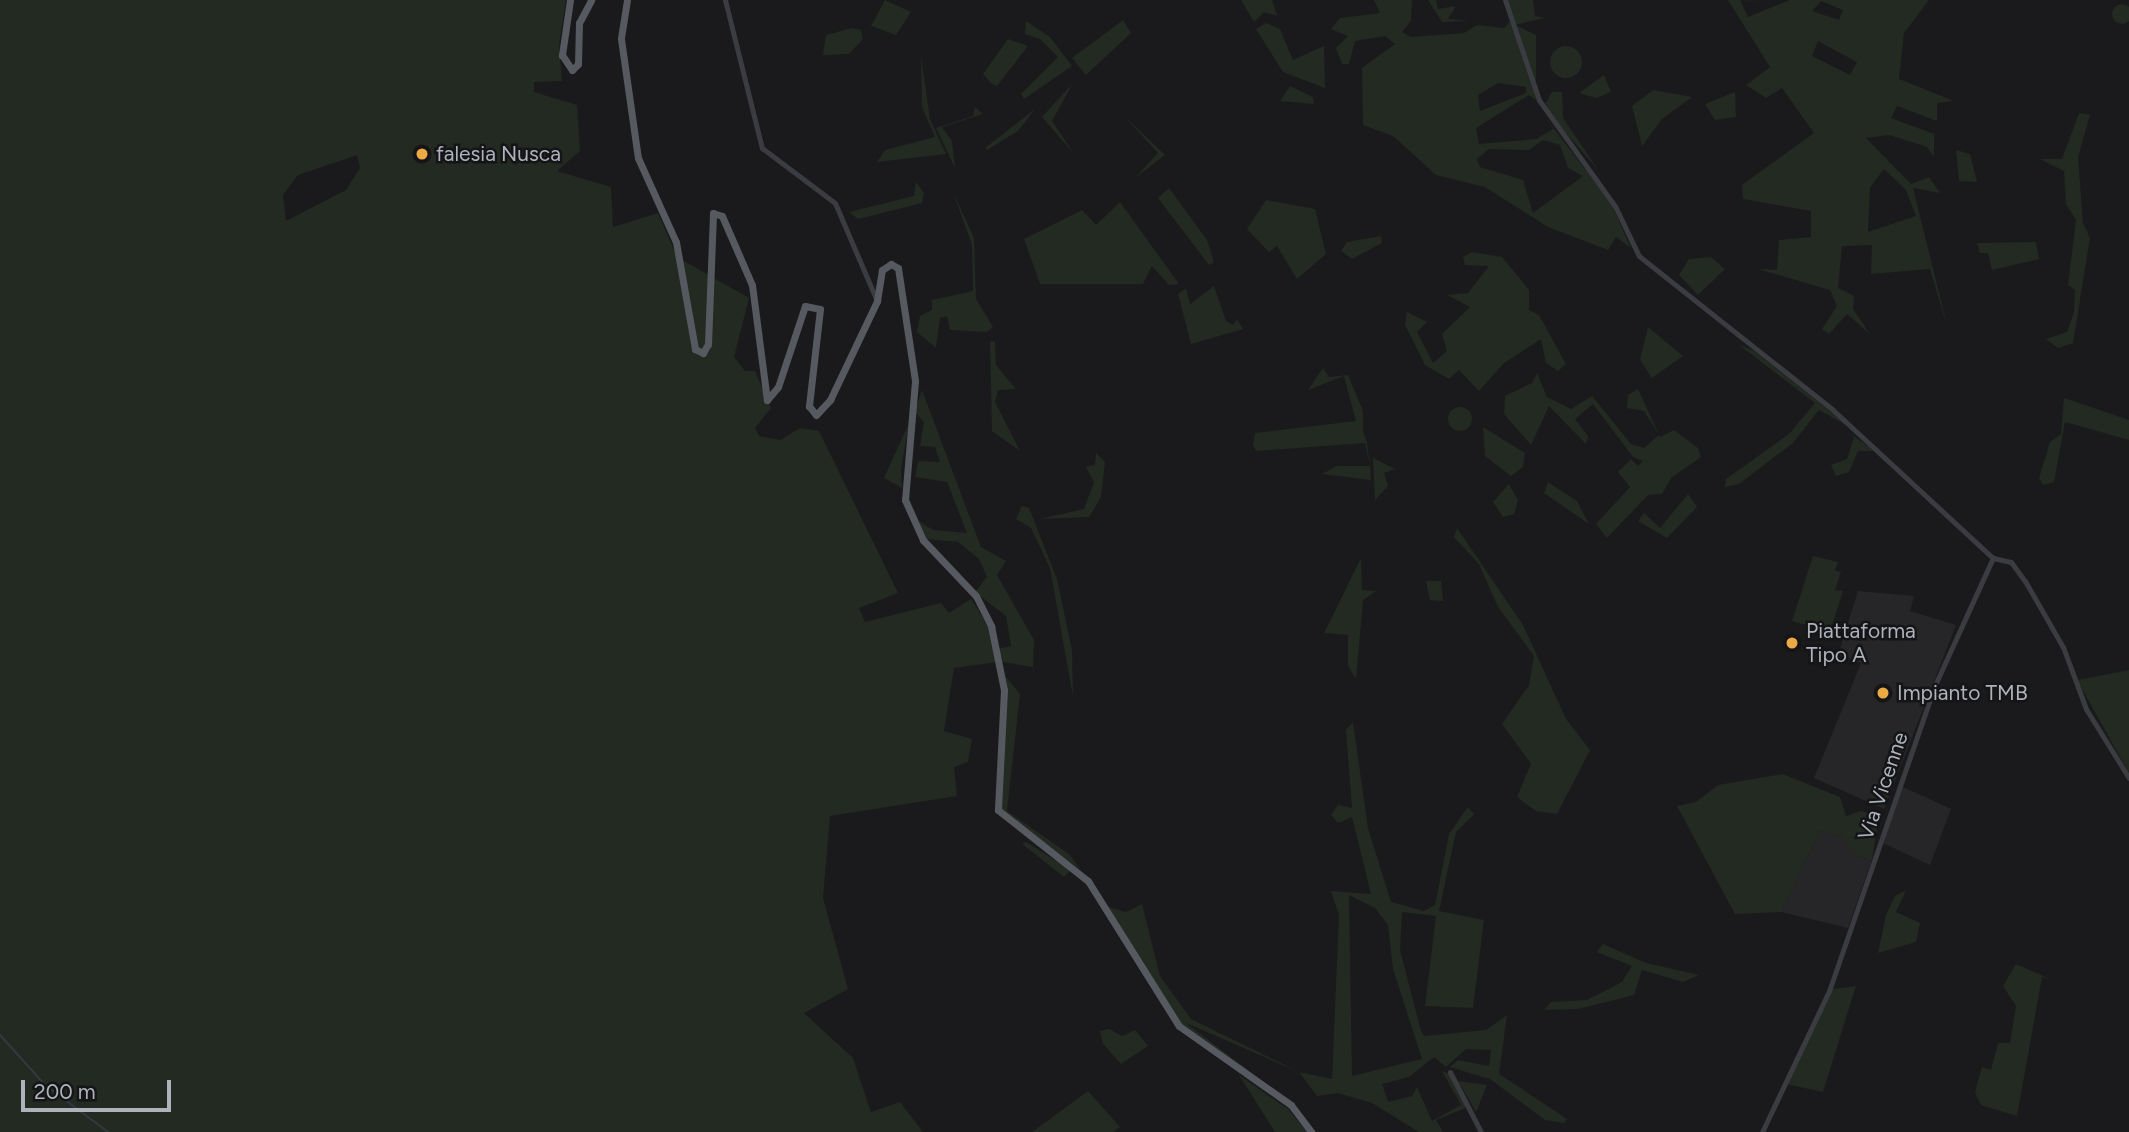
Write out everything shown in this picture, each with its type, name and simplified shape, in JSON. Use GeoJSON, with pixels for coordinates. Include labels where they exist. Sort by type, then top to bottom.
{"type":"FeatureCollection","features":[{"type":"Feature","properties":{"kind":"main road"},"geometry":{"type":"LineString","coordinates":[[570,0],[562,55],[572,69],[578,64],[579,23],[591,0]]}},
{"type":"Feature","properties":{"kind":"main road"},"geometry":{"type":"LineString","coordinates":[[627,0],[621,39],[638,158],[676,242],[697,352],[708,344],[713,213],[722,216],[752,285],[767,400],[778,387],[805,306],[814,303],[821,315],[810,407],[816,415],[823,412],[877,301],[882,270],[895,265],[915,381],[905,500],[923,540],[976,596],[991,626],[1004,698],[998,810],[1088,881],[1179,1026],[1294,1107],[1311,1132]]}},
{"type":"Feature","properties":{"kind":"street"},"geometry":{"type":"LineString","coordinates":[[725,0],[762,148],[835,203],[877,301]]}},
{"type":"Feature","properties":{"kind":"street"},"geometry":{"type":"LineString","coordinates":[[1505,0],[1539,100],[1615,206],[1639,256],[1833,410],[1993,558],[2011,562],[2063,647],[2086,709],[2129,778]]}},
{"type":"Feature","properties":{"kind":"street","name":"Via Vicenne"},"geometry":{"type":"LineString","coordinates":[[1762,1132],[1830,990],[1936,685],[1993,558]]}},
{"type":"Feature","properties":{"kind":"street"},"geometry":{"type":"LineString","coordinates":[[1450,1072],[1481,1132]]}},
{"type":"Feature","properties":{"kind":"shaded area"},"geometry":{"type":"Polygon","coordinates":[[[0,0],[566,0],[559,45],[562,81],[534,82],[534,92],[577,105],[580,151],[557,171],[611,187],[613,227],[658,213],[677,257],[749,298],[734,357],[745,371],[755,371],[771,408],[755,428],[759,436],[780,440],[800,428],[819,431],[898,593],[859,608],[865,622],[941,603],[949,613],[971,599],[989,627],[997,662],[954,668],[944,731],[972,739],[968,762],[954,767],[957,796],[830,816],[823,898],[848,989],[804,1013],[853,1058],[871,1112],[900,1102],[923,1132],[0,1132],[0,0]],[[357,155],[298,175],[283,195],[286,221],[346,190],[360,168],[357,155]]]}},
{"type":"Feature","properties":{"kind":"shaded area"},"geometry":{"type":"Polygon","coordinates":[[[885,0],[911,12],[896,35],[871,26],[885,0]]]}},
{"type":"Feature","properties":{"kind":"shaded area"},"geometry":{"type":"Polygon","coordinates":[[[1241,0],[1272,0],[1277,16],[1264,12],[1254,22],[1241,0]]]}},
{"type":"Feature","properties":{"kind":"shaded area"},"geometry":{"type":"Polygon","coordinates":[[[1374,0],[1412,0],[1411,21],[1402,32],[1411,37],[1464,33],[1477,25],[1504,28],[1509,22],[1536,35],[1536,100],[1529,95],[1476,128],[1479,144],[1536,139],[1553,129],[1545,117],[1611,203],[1631,248],[1616,237],[1608,250],[1548,227],[1485,187],[1436,175],[1393,136],[1363,125],[1362,68],[1395,44],[1385,36],[1355,41],[1349,64],[1342,64],[1336,48],[1348,36],[1331,29],[1340,18],[1380,13],[1374,0]],[[1498,83],[1478,95],[1480,111],[1526,93],[1526,87],[1498,83]],[[1543,140],[1529,150],[1489,149],[1477,159],[1480,167],[1523,180],[1533,213],[1583,176],[1568,168],[1560,145],[1543,140]]]}},
{"type":"Feature","properties":{"kind":"shaded area"},"geometry":{"type":"Polygon","coordinates":[[[1428,0],[1436,0],[1438,9],[1456,6],[1448,19],[1469,21],[1442,22],[1428,0]]]}},
{"type":"Feature","properties":{"kind":"shaded area"},"geometry":{"type":"Polygon","coordinates":[[[1506,0],[1533,0],[1535,16],[1545,18],[1514,25],[1506,0]]]}},
{"type":"Feature","properties":{"kind":"shaded area"},"geometry":{"type":"Polygon","coordinates":[[[1728,0],[1740,0],[1748,17],[1790,0],[1929,0],[1904,33],[1899,79],[1954,101],[1937,103],[1937,121],[1897,106],[1891,118],[1934,134],[1934,157],[1927,147],[1889,135],[1866,138],[1911,184],[1929,177],[1940,193],[1913,188],[1948,329],[1930,269],[1871,274],[1872,245],[1842,246],[1838,288],[1854,296],[1853,309],[1870,334],[1847,314],[1829,334],[1822,329],[1837,306],[1830,290],[1758,269],[1777,270],[1779,240],[1811,237],[1811,211],[1743,199],[1742,185],[1814,133],[1782,88],[1766,98],[1746,85],[1770,67],[1728,0]],[[1821,1],[1812,11],[1839,20],[1843,10],[1821,1]],[[1818,41],[1812,56],[1850,75],[1857,62],[1818,41]],[[1884,169],[1870,187],[1868,232],[1916,216],[1906,190],[1884,169]]]}},
{"type":"Feature","properties":{"kind":"shaded area"},"geometry":{"type":"Polygon","coordinates":[[[2122,4],[2129,7],[2132,14],[2129,21],[2122,24],[2115,21],[2112,14],[2115,7],[2122,4]]]}},
{"type":"Feature","properties":{"kind":"shaded area"},"geometry":{"type":"Polygon","coordinates":[[[1123,20],[1131,33],[1086,75],[1072,58],[1123,20]]]}},
{"type":"Feature","properties":{"kind":"shaded area"},"geometry":{"type":"Polygon","coordinates":[[[1026,21],[1050,37],[1072,66],[1024,99],[1021,94],[1058,57],[1040,39],[1025,34],[1026,21]]]}},
{"type":"Feature","properties":{"kind":"shaded area"},"geometry":{"type":"Polygon","coordinates":[[[1266,23],[1280,29],[1293,60],[1324,46],[1325,88],[1283,72],[1256,29],[1266,23]]]}},
{"type":"Feature","properties":{"kind":"shaded area"},"geometry":{"type":"Polygon","coordinates":[[[852,28],[861,30],[863,39],[849,54],[823,55],[826,35],[852,28]]]}},
{"type":"Feature","properties":{"kind":"shaded area"},"geometry":{"type":"Polygon","coordinates":[[[1008,39],[1028,46],[997,86],[983,74],[1008,39]]]}},
{"type":"Feature","properties":{"kind":"shaded area"},"geometry":{"type":"Polygon","coordinates":[[[1566,46],[1577,51],[1582,62],[1577,73],[1566,78],[1555,73],[1550,62],[1555,51],[1566,46]]]}},
{"type":"Feature","properties":{"kind":"shaded area"},"geometry":{"type":"Polygon","coordinates":[[[921,56],[930,119],[946,154],[877,162],[885,150],[935,137],[922,107],[921,56]]]}},
{"type":"Feature","properties":{"kind":"shaded area"},"geometry":{"type":"Polygon","coordinates":[[[1604,75],[1611,92],[1596,98],[1579,93],[1604,75]]]}},
{"type":"Feature","properties":{"kind":"shaded area"},"geometry":{"type":"Polygon","coordinates":[[[1073,83],[1052,121],[1075,155],[1042,117],[1073,83]]]}},
{"type":"Feature","properties":{"kind":"shaded area"},"geometry":{"type":"Polygon","coordinates":[[[1290,86],[1313,97],[1314,104],[1280,101],[1290,86]]]}},
{"type":"Feature","properties":{"kind":"shaded area"},"geometry":{"type":"Polygon","coordinates":[[[1653,90],[1692,97],[1662,119],[1642,146],[1632,106],[1653,90]]]}},
{"type":"Feature","properties":{"kind":"shaded area"},"geometry":{"type":"Polygon","coordinates":[[[1552,92],[1562,92],[1563,118],[1599,171],[1553,118],[1546,103],[1552,92]]]}},
{"type":"Feature","properties":{"kind":"shaded area"},"geometry":{"type":"Polygon","coordinates":[[[1735,92],[1736,117],[1715,120],[1705,104],[1735,92]]]}},
{"type":"Feature","properties":{"kind":"shaded area"},"geometry":{"type":"Polygon","coordinates":[[[975,107],[983,114],[942,127],[952,141],[955,168],[936,128],[973,116],[975,107]]]}},
{"type":"Feature","properties":{"kind":"shaded area"},"geometry":{"type":"Polygon","coordinates":[[[1035,109],[1018,131],[987,150],[985,148],[1035,109]]]}},
{"type":"Feature","properties":{"kind":"shaded area"},"geometry":{"type":"Polygon","coordinates":[[[2079,113],[2090,115],[2078,157],[2083,223],[2090,238],[2073,343],[2058,348],[2046,339],[2067,332],[2074,312],[2075,290],[2068,285],[2076,220],[2066,204],[2064,171],[2040,159],[2062,159],[2079,113]]]}},
{"type":"Feature","properties":{"kind":"shaded area"},"geometry":{"type":"Polygon","coordinates":[[[1124,116],[1165,155],[1135,178],[1158,153],[1124,116]]]}},
{"type":"Feature","properties":{"kind":"shaded area"},"geometry":{"type":"Polygon","coordinates":[[[1956,150],[1970,154],[1977,182],[1959,181],[1956,150]]]}},
{"type":"Feature","properties":{"kind":"shaded area"},"geometry":{"type":"Polygon","coordinates":[[[916,182],[924,193],[922,203],[858,219],[849,212],[914,196],[916,182]]]}},
{"type":"Feature","properties":{"kind":"shaded area"},"geometry":{"type":"Polygon","coordinates":[[[1169,188],[1207,240],[1214,262],[1209,265],[1158,198],[1169,188]]]}},
{"type":"Feature","properties":{"kind":"shaded area"},"geometry":{"type":"Polygon","coordinates":[[[953,192],[974,238],[976,299],[993,327],[987,332],[950,330],[947,316],[940,318],[936,348],[917,332],[920,316],[932,310],[932,300],[973,291],[972,245],[953,192]]]}},
{"type":"Feature","properties":{"kind":"shaded area"},"geometry":{"type":"Polygon","coordinates":[[[1266,200],[1315,209],[1326,254],[1297,279],[1277,246],[1269,252],[1247,229],[1266,200]]]}},
{"type":"Feature","properties":{"kind":"shaded area"},"geometry":{"type":"Polygon","coordinates":[[[1120,202],[1179,284],[1169,285],[1152,266],[1143,284],[1040,284],[1024,239],[1082,210],[1096,225],[1120,202]]]}},
{"type":"Feature","properties":{"kind":"shaded area"},"geometry":{"type":"Polygon","coordinates":[[[1381,236],[1382,243],[1352,259],[1341,251],[1347,242],[1381,236]]]}},
{"type":"Feature","properties":{"kind":"shaded area"},"geometry":{"type":"Polygon","coordinates":[[[2036,242],[2039,259],[1992,270],[1988,253],[1980,253],[1977,243],[2036,242]]]}},
{"type":"Feature","properties":{"kind":"shaded area"},"geometry":{"type":"Polygon","coordinates":[[[1472,252],[1502,257],[1529,290],[1529,310],[1539,315],[1566,364],[1558,371],[1546,363],[1541,339],[1503,364],[1479,391],[1459,370],[1449,379],[1425,365],[1405,325],[1407,312],[1427,322],[1417,332],[1433,363],[1447,351],[1442,334],[1470,307],[1447,295],[1468,293],[1489,266],[1465,265],[1463,257],[1472,252]]]}},
{"type":"Feature","properties":{"kind":"shaded area"},"geometry":{"type":"Polygon","coordinates":[[[1711,257],[1725,269],[1698,295],[1679,275],[1689,259],[1711,257]]]}},
{"type":"Feature","properties":{"kind":"shaded area"},"geometry":{"type":"Polygon","coordinates":[[[1214,286],[1226,321],[1233,325],[1237,319],[1243,329],[1191,344],[1178,294],[1186,288],[1190,304],[1214,286]]]}},
{"type":"Feature","properties":{"kind":"shaded area"},"geometry":{"type":"Polygon","coordinates":[[[1648,327],[1683,356],[1652,378],[1640,360],[1648,327]]]}},
{"type":"Feature","properties":{"kind":"shaded area"},"geometry":{"type":"Polygon","coordinates":[[[995,341],[996,365],[1016,389],[998,390],[995,402],[1020,451],[992,431],[990,342],[995,341]]]}},
{"type":"Feature","properties":{"kind":"shaded area"},"geometry":{"type":"Polygon","coordinates":[[[1738,344],[1754,351],[1853,429],[1819,410],[1793,443],[1739,484],[1725,487],[1726,479],[1789,434],[1815,403],[1738,344]]]}},
{"type":"Feature","properties":{"kind":"shaded area"},"geometry":{"type":"Polygon","coordinates":[[[1323,368],[1329,377],[1348,375],[1363,411],[1363,431],[1370,466],[1365,443],[1256,451],[1253,445],[1255,433],[1356,421],[1344,376],[1308,390],[1323,368]]]}},
{"type":"Feature","properties":{"kind":"shaded area"},"geometry":{"type":"Polygon","coordinates":[[[1537,373],[1547,397],[1571,409],[1592,396],[1631,444],[1644,448],[1659,435],[1644,411],[1627,408],[1628,395],[1638,389],[1660,437],[1674,430],[1698,448],[1701,457],[1671,478],[1662,494],[1648,495],[1607,538],[1596,524],[1630,487],[1618,472],[1631,459],[1638,466],[1643,461],[1633,457],[1593,404],[1575,419],[1588,436],[1586,444],[1549,406],[1531,445],[1504,414],[1505,396],[1532,383],[1537,373]]]}},
{"type":"Feature","properties":{"kind":"shaded area"},"geometry":{"type":"Polygon","coordinates":[[[922,390],[981,547],[1006,561],[997,575],[1034,640],[1033,667],[1003,662],[998,649],[1011,646],[1006,616],[975,592],[987,577],[979,559],[958,542],[924,539],[909,505],[907,494],[919,521],[933,530],[967,533],[947,482],[915,477],[918,461],[940,462],[935,447],[920,446],[924,422],[915,412],[922,390]]]}},
{"type":"Feature","properties":{"kind":"shaded area"},"geometry":{"type":"Polygon","coordinates":[[[2064,398],[2129,420],[2129,440],[2065,422],[2054,482],[2043,485],[2039,478],[2050,442],[2061,434],[2064,398]]]}},
{"type":"Feature","properties":{"kind":"shaded area"},"geometry":{"type":"Polygon","coordinates":[[[1460,407],[1469,410],[1472,419],[1469,428],[1460,431],[1451,428],[1448,419],[1451,410],[1460,407]]]}},
{"type":"Feature","properties":{"kind":"shaded area"},"geometry":{"type":"Polygon","coordinates":[[[909,423],[901,470],[902,488],[884,478],[909,423]]]}},
{"type":"Feature","properties":{"kind":"shaded area"},"geometry":{"type":"Polygon","coordinates":[[[1483,427],[1525,453],[1523,467],[1511,476],[1485,456],[1483,427]]]}},
{"type":"Feature","properties":{"kind":"shaded area"},"geometry":{"type":"Polygon","coordinates":[[[1849,433],[1875,451],[1858,451],[1849,472],[1836,476],[1831,465],[1847,459],[1854,437],[1849,433]]]}},
{"type":"Feature","properties":{"kind":"shaded area"},"geometry":{"type":"Polygon","coordinates":[[[1096,453],[1105,462],[1101,497],[1089,517],[1040,519],[1084,509],[1094,482],[1086,467],[1095,465],[1096,453]]]}},
{"type":"Feature","properties":{"kind":"shaded area"},"geometry":{"type":"Polygon","coordinates":[[[1373,458],[1395,469],[1384,473],[1388,486],[1375,500],[1373,458]]]}},
{"type":"Feature","properties":{"kind":"shaded area"},"geometry":{"type":"Polygon","coordinates":[[[1337,466],[1370,466],[1371,480],[1322,474],[1337,466]]]}},
{"type":"Feature","properties":{"kind":"shaded area"},"geometry":{"type":"Polygon","coordinates":[[[1548,482],[1577,501],[1589,524],[1544,493],[1548,482]]]}},
{"type":"Feature","properties":{"kind":"shaded area"},"geometry":{"type":"Polygon","coordinates":[[[1509,484],[1518,500],[1514,514],[1503,517],[1493,502],[1509,484]]]}},
{"type":"Feature","properties":{"kind":"shaded area"},"geometry":{"type":"Polygon","coordinates":[[[1688,494],[1697,507],[1667,538],[1638,521],[1644,513],[1660,528],[1688,494]]]}},
{"type":"Feature","properties":{"kind":"shaded area"},"geometry":{"type":"Polygon","coordinates":[[[1022,506],[1029,508],[1057,579],[1072,650],[1073,697],[1050,568],[1031,528],[1016,519],[1022,506]]]}},
{"type":"Feature","properties":{"kind":"shaded area"},"geometry":{"type":"Polygon","coordinates":[[[1457,528],[1523,625],[1566,719],[1590,750],[1557,814],[1536,811],[1517,797],[1531,764],[1502,724],[1529,685],[1534,656],[1498,607],[1479,564],[1454,537],[1457,528]]]}},
{"type":"Feature","properties":{"kind":"shaded area"},"geometry":{"type":"Polygon","coordinates":[[[1813,556],[1838,562],[1835,570],[1841,572],[1835,590],[1843,591],[1830,632],[1792,621],[1813,556]]]}},
{"type":"Feature","properties":{"kind":"shaded area"},"geometry":{"type":"Polygon","coordinates":[[[1361,558],[1362,590],[1376,591],[1363,600],[1356,679],[1348,666],[1348,635],[1324,633],[1361,558]]]}},
{"type":"Feature","properties":{"kind":"shaded area"},"geometry":{"type":"Polygon","coordinates":[[[1426,581],[1441,581],[1443,601],[1430,600],[1426,581]]]}},
{"type":"Feature","properties":{"kind":"shaded area"},"geometry":{"type":"Polygon","coordinates":[[[1858,591],[1914,596],[1910,611],[1956,625],[1884,809],[1814,778],[1861,663],[1838,655],[1858,591]]]}},
{"type":"Feature","properties":{"kind":"shaded area"},"geometry":{"type":"Polygon","coordinates":[[[2129,670],[2129,773],[2077,680],[2129,670]]]}},
{"type":"Feature","properties":{"kind":"shaded area"},"geometry":{"type":"Polygon","coordinates":[[[1005,676],[1020,694],[1007,811],[1069,854],[1081,870],[1000,811],[1005,676]]]}},
{"type":"Feature","properties":{"kind":"shaded area"},"geometry":{"type":"Polygon","coordinates":[[[1353,722],[1368,828],[1391,902],[1424,911],[1435,905],[1449,834],[1468,807],[1474,814],[1456,832],[1439,911],[1484,920],[1473,1008],[1425,1006],[1436,916],[1402,912],[1400,950],[1421,1031],[1424,1036],[1486,1030],[1507,1015],[1499,1074],[1567,1119],[1564,1123],[1545,1120],[1490,1079],[1450,1067],[1458,1060],[1489,1066],[1491,1050],[1466,1049],[1446,1067],[1434,1057],[1409,1077],[1382,1084],[1388,1102],[1412,1096],[1417,1087],[1432,1121],[1461,1105],[1442,1071],[1450,1074],[1470,1106],[1436,1120],[1443,1132],[1419,1132],[1372,1103],[1338,1093],[1317,1096],[1299,1072],[1332,1079],[1339,915],[1331,891],[1371,894],[1352,817],[1338,823],[1331,815],[1338,805],[1352,808],[1346,730],[1353,722]],[[1349,895],[1352,1076],[1422,1059],[1393,969],[1388,925],[1375,908],[1349,895]]]}},
{"type":"Feature","properties":{"kind":"shaded area"},"geometry":{"type":"Polygon","coordinates":[[[1783,774],[1840,797],[1846,816],[1860,811],[1879,815],[1872,860],[1857,856],[1842,837],[1820,831],[1781,912],[1735,914],[1677,806],[1696,802],[1718,785],[1783,774]]]}},
{"type":"Feature","properties":{"kind":"shaded area"},"geometry":{"type":"Polygon","coordinates":[[[1901,786],[1951,809],[1930,865],[1883,843],[1901,786]]]}},
{"type":"Feature","properties":{"kind":"shaded area"},"geometry":{"type":"Polygon","coordinates":[[[1820,831],[1843,837],[1857,856],[1872,860],[1848,928],[1781,912],[1820,831]]]}},
{"type":"Feature","properties":{"kind":"shaded area"},"geometry":{"type":"Polygon","coordinates":[[[1026,842],[1071,870],[1064,877],[1022,844],[1026,842]]]}},
{"type":"Feature","properties":{"kind":"shaded area"},"geometry":{"type":"Polygon","coordinates":[[[1906,890],[1896,912],[1920,923],[1916,942],[1878,953],[1886,915],[1895,896],[1906,890]]]}},
{"type":"Feature","properties":{"kind":"shaded area"},"geometry":{"type":"Polygon","coordinates":[[[1142,904],[1160,976],[1191,1019],[1299,1072],[1186,1023],[1281,1095],[1183,1028],[1108,907],[1126,912],[1142,904]]]}},
{"type":"Feature","properties":{"kind":"shaded area"},"geometry":{"type":"Polygon","coordinates":[[[1603,944],[1646,963],[1699,975],[1683,982],[1642,970],[1634,995],[1578,1009],[1544,1010],[1551,1002],[1587,1000],[1622,982],[1632,966],[1597,952],[1603,944]]]}},
{"type":"Feature","properties":{"kind":"shaded area"},"geometry":{"type":"Polygon","coordinates":[[[2016,964],[2052,980],[2042,977],[2017,1116],[1981,1105],[1975,1092],[1982,1067],[1991,1070],[1998,1043],[2010,1043],[2016,1006],[2003,986],[2016,964]]]}},
{"type":"Feature","properties":{"kind":"shaded area"},"geometry":{"type":"Polygon","coordinates":[[[1856,986],[1823,1092],[1786,1084],[1833,989],[1856,986]]]}},
{"type":"Feature","properties":{"kind":"shaded area"},"geometry":{"type":"Polygon","coordinates":[[[1109,1029],[1122,1036],[1135,1030],[1148,1046],[1121,1064],[1103,1044],[1100,1031],[1109,1029]]]}},
{"type":"Feature","properties":{"kind":"shaded area"},"geometry":{"type":"Polygon","coordinates":[[[1239,1075],[1288,1109],[1307,1132],[1275,1132],[1239,1075]]]}},
{"type":"Feature","properties":{"kind":"shaded area"},"geometry":{"type":"Polygon","coordinates":[[[1458,1081],[1487,1085],[1476,1112],[1467,1096],[1458,1081]]]}},
{"type":"Feature","properties":{"kind":"shaded area"},"geometry":{"type":"Polygon","coordinates":[[[1088,1091],[1120,1127],[1114,1132],[1032,1132],[1088,1091]]]}},
{"type":"Feature","properties":{"kind":"waterway"},"geometry":{"type":"LineString","coordinates":[[0,1035],[45,1085],[108,1132]]}},
{"type":"Feature","properties":{"kind":"place","name":"falesia Nusca"},"geometry":{"type":"Point","coordinates":[422,154]}},
{"type":"Feature","properties":{"kind":"place","name":"Piattaforma Tipo A"},"geometry":{"type":"Point","coordinates":[1792,643]}},
{"type":"Feature","properties":{"kind":"place","name":"Impianto TMB"},"geometry":{"type":"Point","coordinates":[1883,693]}}]}
